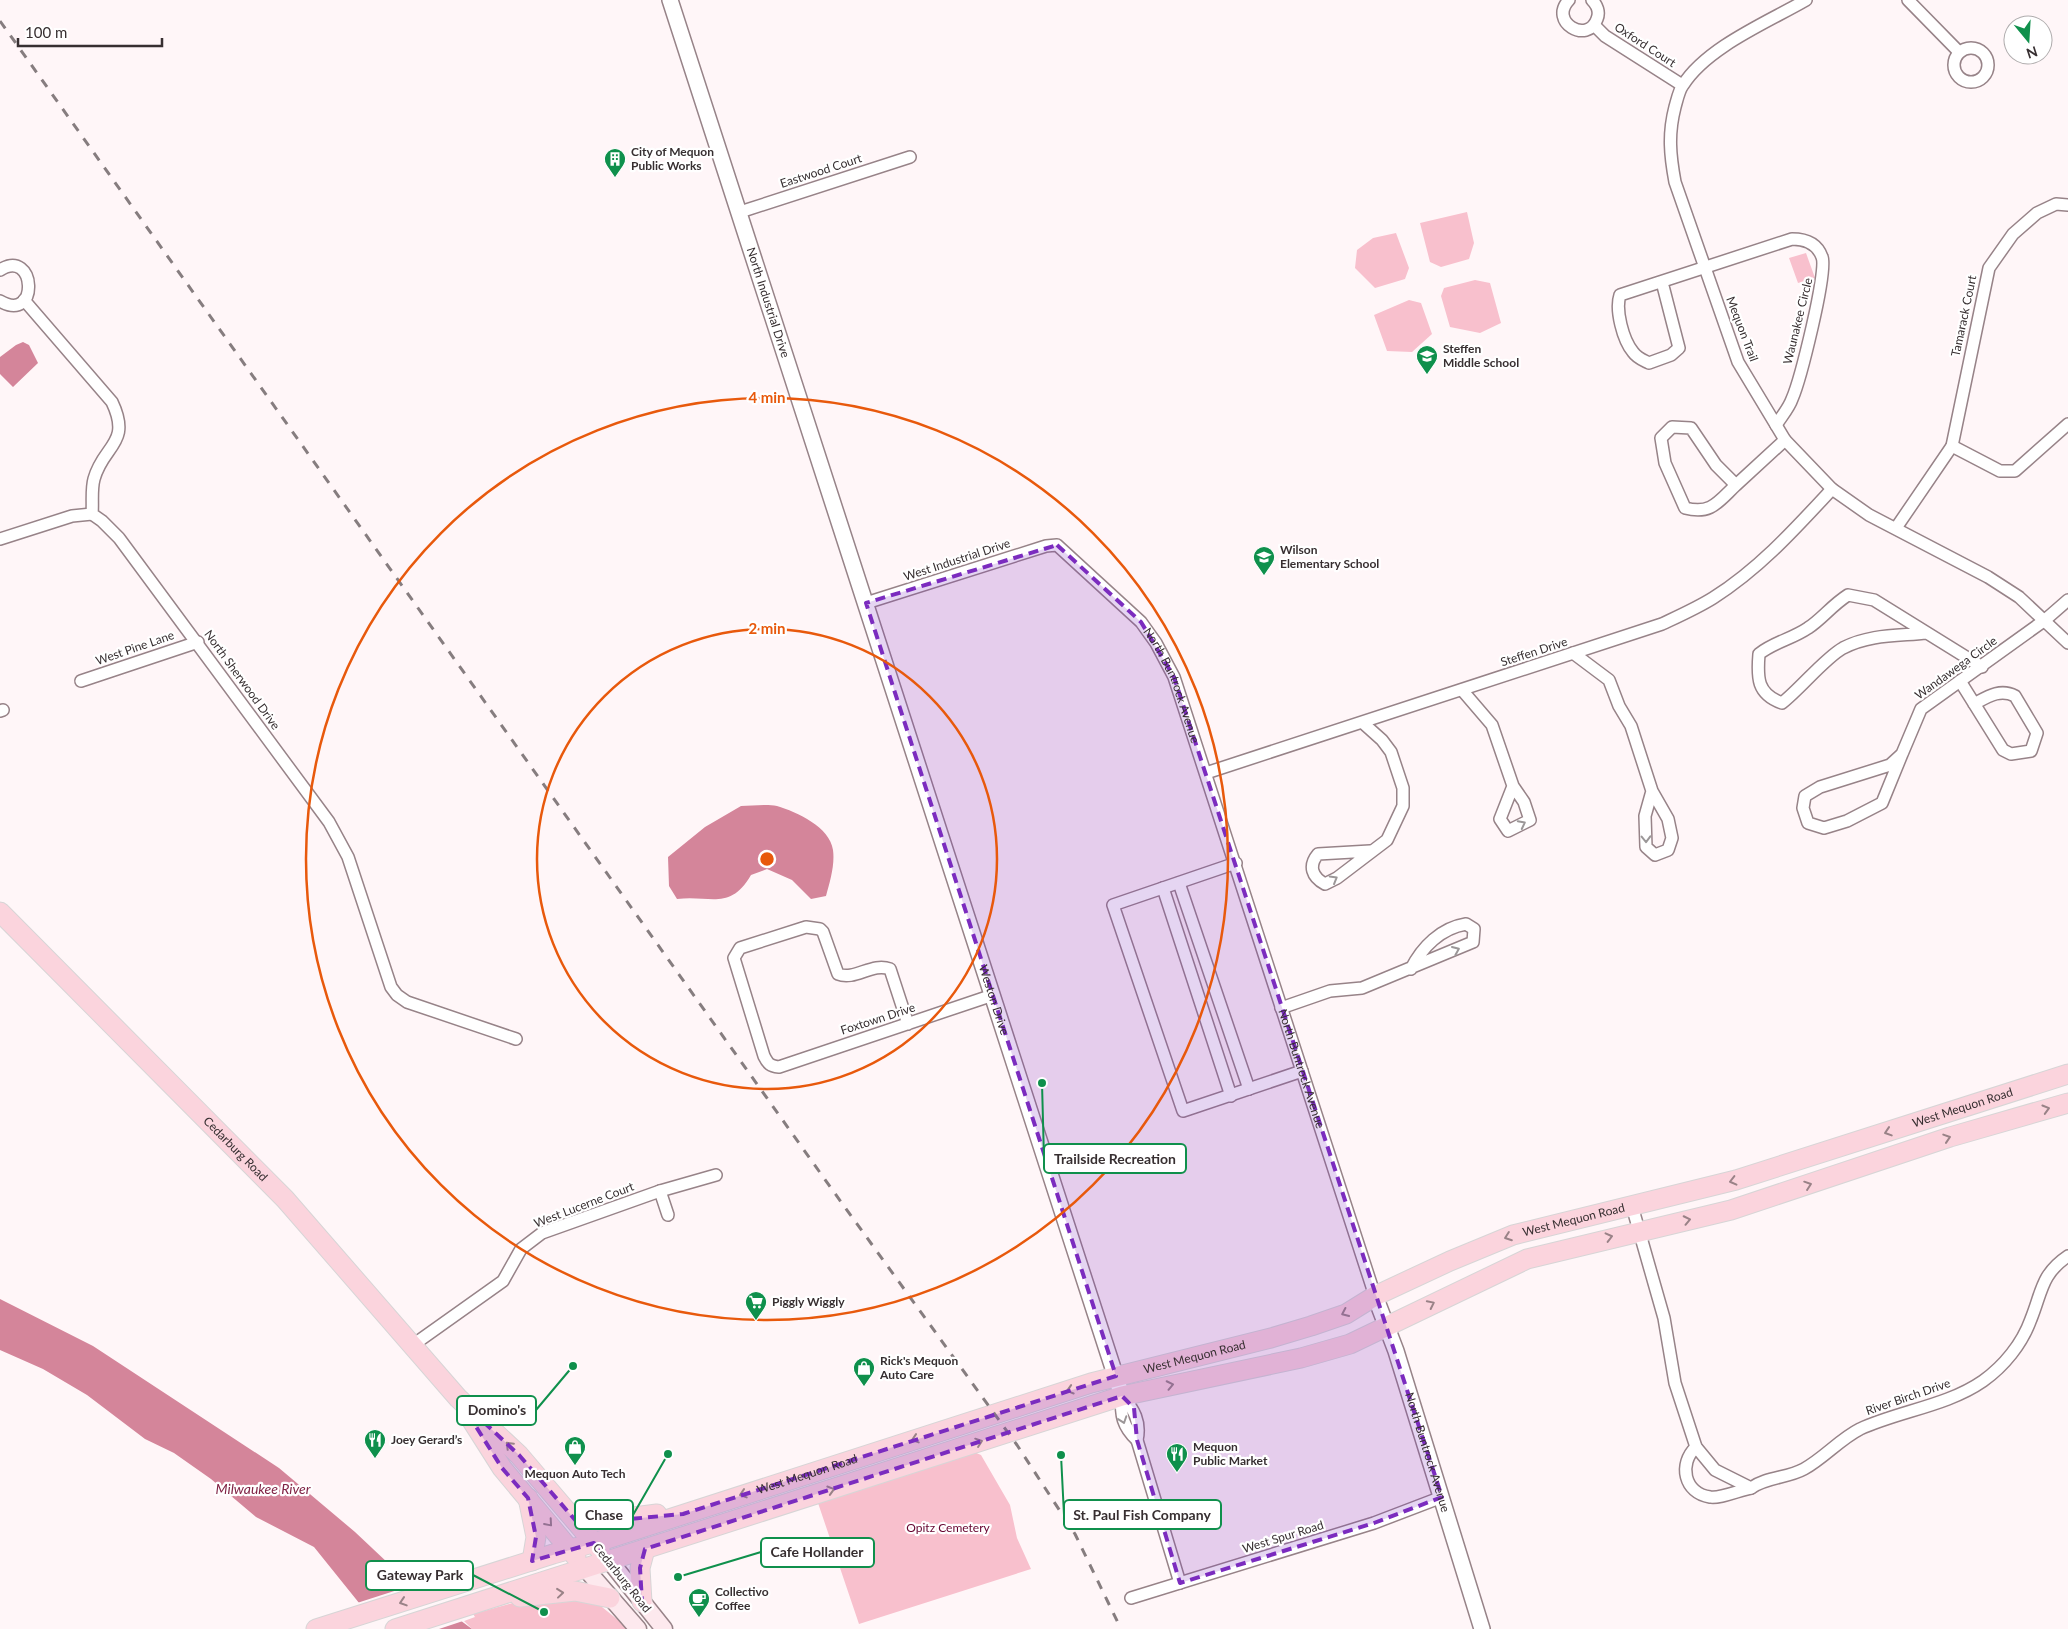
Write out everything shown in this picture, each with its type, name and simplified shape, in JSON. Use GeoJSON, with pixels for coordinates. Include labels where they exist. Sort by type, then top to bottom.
{"type":"FeatureCollection","features":[{"type":"Feature","properties":{"kind":"main road","name":"Cedarburg Road"},"geometry":{"type":"LineString","coordinates":[[0,912],[285,1199],[458,1398],[519,1454],[664,1629]]}},
{"type":"Feature","properties":{"kind":"main road","name":"West Mequon Road"},"geometry":{"type":"LineString","coordinates":[[688,1512],[1116,1376],[1271,1338],[1311,1326],[1346,1314],[1375,1296],[1450,1261],[1513,1235],[1736,1180],[2068,1074]]}},
{"type":"Feature","properties":{"kind":"main road","name":"West Mequon Road"},"geometry":{"type":"LineString","coordinates":[[316,1629],[532,1561],[577,1558],[602,1552],[645,1549],[1122,1396],[1301,1358],[1350,1344],[1527,1259],[1639,1230],[1731,1210],[1950,1137],[2068,1103]]}},
{"type":"Feature","properties":{"kind":"main road"},"geometry":{"type":"LineString","coordinates":[[1843,1147],[1852,1170]]}},
{"type":"Feature","properties":{"kind":"main road","name":"Cedarburg Road"},"geometry":{"type":"LineString","coordinates":[[458,1398],[502,1468],[638,1629]]}},
{"type":"Feature","properties":{"kind":"main road"},"geometry":{"type":"LineString","coordinates":[[859,1457],[866,1479]]}},
{"type":"Feature","properties":{"kind":"main road"},"geometry":{"type":"LineString","coordinates":[[528,1498],[536,1538],[532,1561]]}},
{"type":"Feature","properties":{"kind":"main road"},"geometry":{"type":"LineString","coordinates":[[576,1522],[588,1523],[661,1513],[688,1512]]}},
{"type":"Feature","properties":{"kind":"main road"},"geometry":{"type":"LineString","coordinates":[[602,1552],[674,1528],[688,1512]]}},
{"type":"Feature","properties":{"kind":"main road"},"geometry":{"type":"LineString","coordinates":[[642,1602],[640,1568],[645,1549]]}},
{"type":"Feature","properties":{"kind":"main road","name":"West Mequon Road"},"geometry":{"type":"LineString","coordinates":[[395,1629],[494,1597],[577,1558]]}},
{"type":"Feature","properties":{"kind":"main road"},"geometry":{"type":"LineString","coordinates":[[469,1606],[507,1582],[577,1558]]}},
{"type":"Feature","properties":{"kind":"main road"},"geometry":{"type":"LineString","coordinates":[[494,1597],[575,1592],[610,1598]]}},
{"type":"Feature","properties":{"kind":"street","name":"North Industrial Drive"},"geometry":{"type":"LineString","coordinates":[[670,0],[866,603]]}},
{"type":"Feature","properties":{"kind":"street"},"geometry":{"type":"LineString","coordinates":[[1569,0],[1563,14],[1567,25],[1577,31],[1584,31],[1594,25]]}},
{"type":"Feature","properties":{"kind":"street","name":"Oxford Court"},"geometry":{"type":"LineString","coordinates":[[1592,0],[1598,9],[1594,25],[1605,36],[1682,85]]}},
{"type":"Feature","properties":{"kind":"street"},"geometry":{"type":"LineString","coordinates":[[1682,85],[1716,52],[1806,0]]}},
{"type":"Feature","properties":{"kind":"street"},"geometry":{"type":"LineString","coordinates":[[1908,0],[1959,52]]}},
{"type":"Feature","properties":{"kind":"street","name":"Mequon Trail"},"geometry":{"type":"LineString","coordinates":[[1682,85],[1670,129],[1670,156],[1675,182],[1738,362],[1785,440],[1832,489],[1869,515],[1988,577],[2019,597],[2068,643]]}},
{"type":"Feature","properties":{"kind":"street","name":"Eastwood Court"},"geometry":{"type":"LineString","coordinates":[[740,212],[910,157]]}},
{"type":"Feature","properties":{"kind":"street","name":"Tamarack Court"},"geometry":{"type":"LineString","coordinates":[[1896,528],[1952,446],[1989,268],[2014,234],[2037,213],[2056,204],[2068,205]]}},
{"type":"Feature","properties":{"kind":"street","name":"Waunakee Circle"},"geometry":{"type":"LineString","coordinates":[[1662,282],[1679,348],[1671,355],[1649,364],[1632,351],[1618,317],[1616,305],[1620,295],[1792,239],[1804,239],[1812,243],[1819,250],[1823,258],[1824,274],[1792,400],[1776,425]]}},
{"type":"Feature","properties":{"kind":"street"},"geometry":{"type":"LineString","coordinates":[[0,270],[10,267],[17,268],[27,275],[30,288],[24,300],[13,305],[0,301]]}},
{"type":"Feature","properties":{"kind":"street"},"geometry":{"type":"LineString","coordinates":[[0,539],[72,516],[92,514],[94,480],[100,465],[117,439],[118,415],[112,402],[24,300]]}},
{"type":"Feature","properties":{"kind":"street"},"geometry":{"type":"LineString","coordinates":[[1952,446],[2000,472],[2015,471],[2068,424]]}},
{"type":"Feature","properties":{"kind":"street"},"geometry":{"type":"LineString","coordinates":[[1736,486],[1716,465],[1691,428],[1672,428],[1661,438],[1665,462],[1684,508],[1699,512],[1711,508],[1736,486],[1785,440]]}},
{"type":"Feature","properties":{"kind":"street","name":"Steffen Drive"},"geometry":{"type":"LineString","coordinates":[[1206,773],[1662,624],[1713,598],[1754,568],[1781,543],[1832,489]]}},
{"type":"Feature","properties":{"kind":"street","name":"North Sherwood Drive"},"geometry":{"type":"LineString","coordinates":[[92,514],[102,521],[118,538],[198,642],[329,822],[348,857],[391,987],[397,995],[407,1002],[516,1039]]}},
{"type":"Feature","properties":{"kind":"street","name":"West Industrial Drive"},"geometry":{"type":"LineString","coordinates":[[866,603],[1046,546],[1057,545]]}},
{"type":"Feature","properties":{"kind":"street","name":"North Buntrock Avenue"},"geometry":{"type":"LineString","coordinates":[[1057,545],[1141,622],[1156,642],[1174,677],[1375,1296],[1388,1327],[1482,1629]]}},
{"type":"Feature","properties":{"kind":"street"},"geometry":{"type":"LineString","coordinates":[[1927,632],[1888,635],[1863,640],[1841,649],[1782,703],[1771,699],[1761,689],[1757,672],[1758,654],[1769,645],[1808,628],[1833,604],[1848,596],[1874,600],[1927,632],[1982,667]]}},
{"type":"Feature","properties":{"kind":"street","name":"Wandawega Circle"},"geometry":{"type":"LineString","coordinates":[[1902,754],[1890,765],[1820,787],[1805,796],[1803,808],[1808,823],[1824,828],[1848,821],[1882,803],[1921,710],[2045,620],[2068,600]]}},
{"type":"Feature","properties":{"kind":"street","name":"Weston Drive"},"geometry":{"type":"LineString","coordinates":[[866,603],[1122,1396]]}},
{"type":"Feature","properties":{"kind":"street","name":"West Pine Lane"},"geometry":{"type":"LineString","coordinates":[[81,681],[198,642]]}},
{"type":"Feature","properties":{"kind":"street"},"geometry":{"type":"LineString","coordinates":[[1573,653],[1608,680],[1619,706],[1631,726],[1652,791],[1668,819],[1672,838],[1668,850],[1655,855],[1646,847],[1646,816],[1652,791]]}},
{"type":"Feature","properties":{"kind":"street"},"geometry":{"type":"LineString","coordinates":[[1960,682],[2003,750],[2010,754],[2031,751],[2037,733],[2015,696],[2008,693],[1998,693],[1974,704]]}},
{"type":"Feature","properties":{"kind":"street"},"geometry":{"type":"LineString","coordinates":[[1462,690],[1492,725],[1513,786]]}},
{"type":"Feature","properties":{"kind":"street"},"geometry":{"type":"LineString","coordinates":[[1363,722],[1392,752],[1403,788],[1403,806],[1387,840],[1370,851],[1337,878],[1325,884],[1315,879],[1311,870],[1313,860],[1318,854],[1370,851]]}},
{"type":"Feature","properties":{"kind":"street"},"geometry":{"type":"LineString","coordinates":[[1236,864],[1113,905],[1183,1111],[1302,1071]]}},
{"type":"Feature","properties":{"kind":"street"},"geometry":{"type":"LineString","coordinates":[[1179,883],[1249,1089]]}},
{"type":"Feature","properties":{"kind":"street"},"geometry":{"type":"LineString","coordinates":[[1163,888],[1231,1096]]}},
{"type":"Feature","properties":{"kind":"street"},"geometry":{"type":"LineString","coordinates":[[1281,1008],[1330,991],[1362,988],[1411,969],[1473,942],[1474,929],[1466,924],[1452,926],[1419,954],[1411,969]]}},
{"type":"Feature","properties":{"kind":"street","name":"Foxtown Drive"},"geometry":{"type":"LineString","coordinates":[[908,1024],[890,969],[878,966],[847,975],[838,974],[824,932],[820,929],[806,927],[740,948],[734,958],[764,1056],[768,1064],[772,1066],[779,1066],[908,1024],[993,995]]}},
{"type":"Feature","properties":{"kind":"street","name":"West Lucerne Court"},"geometry":{"type":"LineString","coordinates":[[413,1346],[503,1281],[520,1249],[542,1233],[660,1191],[716,1175]]}},
{"type":"Feature","properties":{"kind":"street"},"geometry":{"type":"LineString","coordinates":[[660,1191],[668,1216]]}},
{"type":"Feature","properties":{"kind":"street"},"geometry":{"type":"LineString","coordinates":[[1632,1206],[1664,1318],[1675,1383],[1696,1447],[1715,1470],[1751,1488]]}},
{"type":"Feature","properties":{"kind":"street","name":"River Birch Drive"},"geometry":{"type":"LineString","coordinates":[[1696,1447],[1690,1453],[1685,1463],[1685,1474],[1690,1485],[1698,1494],[1711,1498],[1751,1488],[1757,1483],[1778,1479],[1804,1469],[1857,1431],[1883,1419],[1954,1396],[1983,1381],[2010,1356],[2032,1319],[2041,1286],[2056,1264],[2068,1256]]}},
{"type":"Feature","properties":{"kind":"street"},"geometry":{"type":"LineString","coordinates":[[1122,1396],[1120,1412],[1126,1428],[1137,1440],[1180,1583]]}},
{"type":"Feature","properties":{"kind":"street","name":"West Spur Road"},"geometry":{"type":"LineString","coordinates":[[1131,1598],[1374,1524],[1442,1497]]}},
{"type":"Feature","properties":{"kind":"highlighted area"},"geometry":{"type":"Polygon","coordinates":[[[1057,545],[1141,622],[1174,677],[1442,1497],[1374,1523],[1180,1583],[1137,1440],[1134,1408],[1122,1396],[645,1549],[640,1568],[642,1602],[594,1543],[532,1561],[536,1537],[528,1498],[502,1468],[458,1398],[519,1455],[576,1521],[588,1523],[683,1514],[1116,1376],[866,603],[1057,545]]]}},
{"type":"Feature","properties":{"kind":"green space"},"geometry":{"type":"Polygon","coordinates":[[[1467,212],[1474,243],[1469,259],[1441,267],[1430,262],[1420,223],[1467,212]]]}},
{"type":"Feature","properties":{"kind":"green space"},"geometry":{"type":"Polygon","coordinates":[[[1396,233],[1409,268],[1405,279],[1375,288],[1355,268],[1357,250],[1373,238],[1396,233]]]}},
{"type":"Feature","properties":{"kind":"green space"},"geometry":{"type":"Polygon","coordinates":[[[1806,253],[1815,278],[1798,283],[1789,258],[1806,253]]]}},
{"type":"Feature","properties":{"kind":"green space"},"geometry":{"type":"Polygon","coordinates":[[[1475,280],[1490,283],[1501,323],[1480,333],[1450,327],[1441,296],[1444,288],[1475,280]]]}},
{"type":"Feature","properties":{"kind":"green space"},"geometry":{"type":"Polygon","coordinates":[[[1409,300],[1421,303],[1432,334],[1412,352],[1387,351],[1374,315],[1409,300]]]}},
{"type":"Feature","properties":{"kind":"green space","name":"Opitz Cemetery"},"geometry":{"type":"Polygon","coordinates":[[[974,1452],[981,1455],[1010,1505],[1017,1538],[1031,1569],[859,1624],[818,1503],[974,1452]]]}},
{"type":"Feature","properties":{"kind":"green space"},"geometry":{"type":"Polygon","coordinates":[[[591,1598],[629,1629],[472,1629],[464,1621],[475,1617],[473,1614],[520,1601],[591,1598]]]}},
{"type":"Feature","properties":{"kind":"water"},"geometry":{"type":"Polygon","coordinates":[[[23,342],[29,345],[38,363],[13,387],[0,374],[0,357],[23,342]]]}},
{"type":"Feature","properties":{"kind":"water"},"geometry":{"type":"Polygon","coordinates":[[[741,806],[777,806],[803,816],[826,834],[831,842],[833,861],[826,896],[811,899],[792,880],[767,869],[751,875],[743,886],[727,897],[719,899],[677,899],[669,886],[668,857],[705,827],[741,806]]]}},
{"type":"Feature","properties":{"kind":"water","name":"Milwaukee River"},"geometry":{"type":"Polygon","coordinates":[[[0,1299],[93,1346],[279,1468],[355,1532],[406,1580],[472,1629],[380,1629],[314,1547],[256,1517],[211,1479],[174,1453],[145,1439],[87,1395],[43,1369],[0,1350],[0,1299]]]}},
{"type":"Feature","properties":{"kind":"pier"},"geometry":{"type":"Polygon","coordinates":[[[416,1584],[466,1620],[439,1629],[377,1629],[357,1603],[416,1584]]]}},
{"type":"Feature","properties":{"kind":"railway"},"geometry":{"type":"LineString","coordinates":[[0,21],[831,1188],[1017,1445],[1075,1534],[1121,1629]]}},
{"type":"Feature","properties":{"kind":"place","name":"City of Mequon Public Works"},"geometry":{"type":"Point","coordinates":[615,178]}},
{"type":"Feature","properties":{"kind":"place","name":"Steffen Middle School"},"geometry":{"type":"Point","coordinates":[1427,375]}},
{"type":"Feature","properties":{"kind":"place","name":"Wilson Elementary School"},"geometry":{"type":"Point","coordinates":[1264,576]}},
{"type":"Feature","properties":{"kind":"place","name":"Trailside Recreation"},"geometry":{"type":"Point","coordinates":[1042,1083]}},
{"type":"Feature","properties":{"kind":"place","name":"Piggly Wiggly"},"geometry":{"type":"Point","coordinates":[756,1321]}},
{"type":"Feature","properties":{"kind":"place","name":"Domino's"},"geometry":{"type":"Point","coordinates":[573,1366]}},
{"type":"Feature","properties":{"kind":"place","name":"Rick's Mequon Auto Care"},"geometry":{"type":"Point","coordinates":[864,1387]}},
{"type":"Feature","properties":{"kind":"place","name":"Chase"},"geometry":{"type":"Point","coordinates":[668,1454]}},
{"type":"Feature","properties":{"kind":"place","name":"St. Paul Fish Company"},"geometry":{"type":"Point","coordinates":[1061,1455]}},
{"type":"Feature","properties":{"kind":"place","name":"Joey Gerard’s"},"geometry":{"type":"Point","coordinates":[375,1459]}},
{"type":"Feature","properties":{"kind":"place","name":"Mequon Auto Tech"},"geometry":{"type":"Point","coordinates":[575,1466]}},
{"type":"Feature","properties":{"kind":"place","name":"Mequon Public Market"},"geometry":{"type":"Point","coordinates":[1177,1473]}},
{"type":"Feature","properties":{"kind":"place","name":"Cafe Hollander"},"geometry":{"type":"Point","coordinates":[678,1577]}},
{"type":"Feature","properties":{"kind":"place","name":"Gateway Park"},"geometry":{"type":"Point","coordinates":[544,1612]}},
{"type":"Feature","properties":{"kind":"place","name":"Collectivo Coffee"},"geometry":{"type":"Point","coordinates":[699,1618]}}]}
